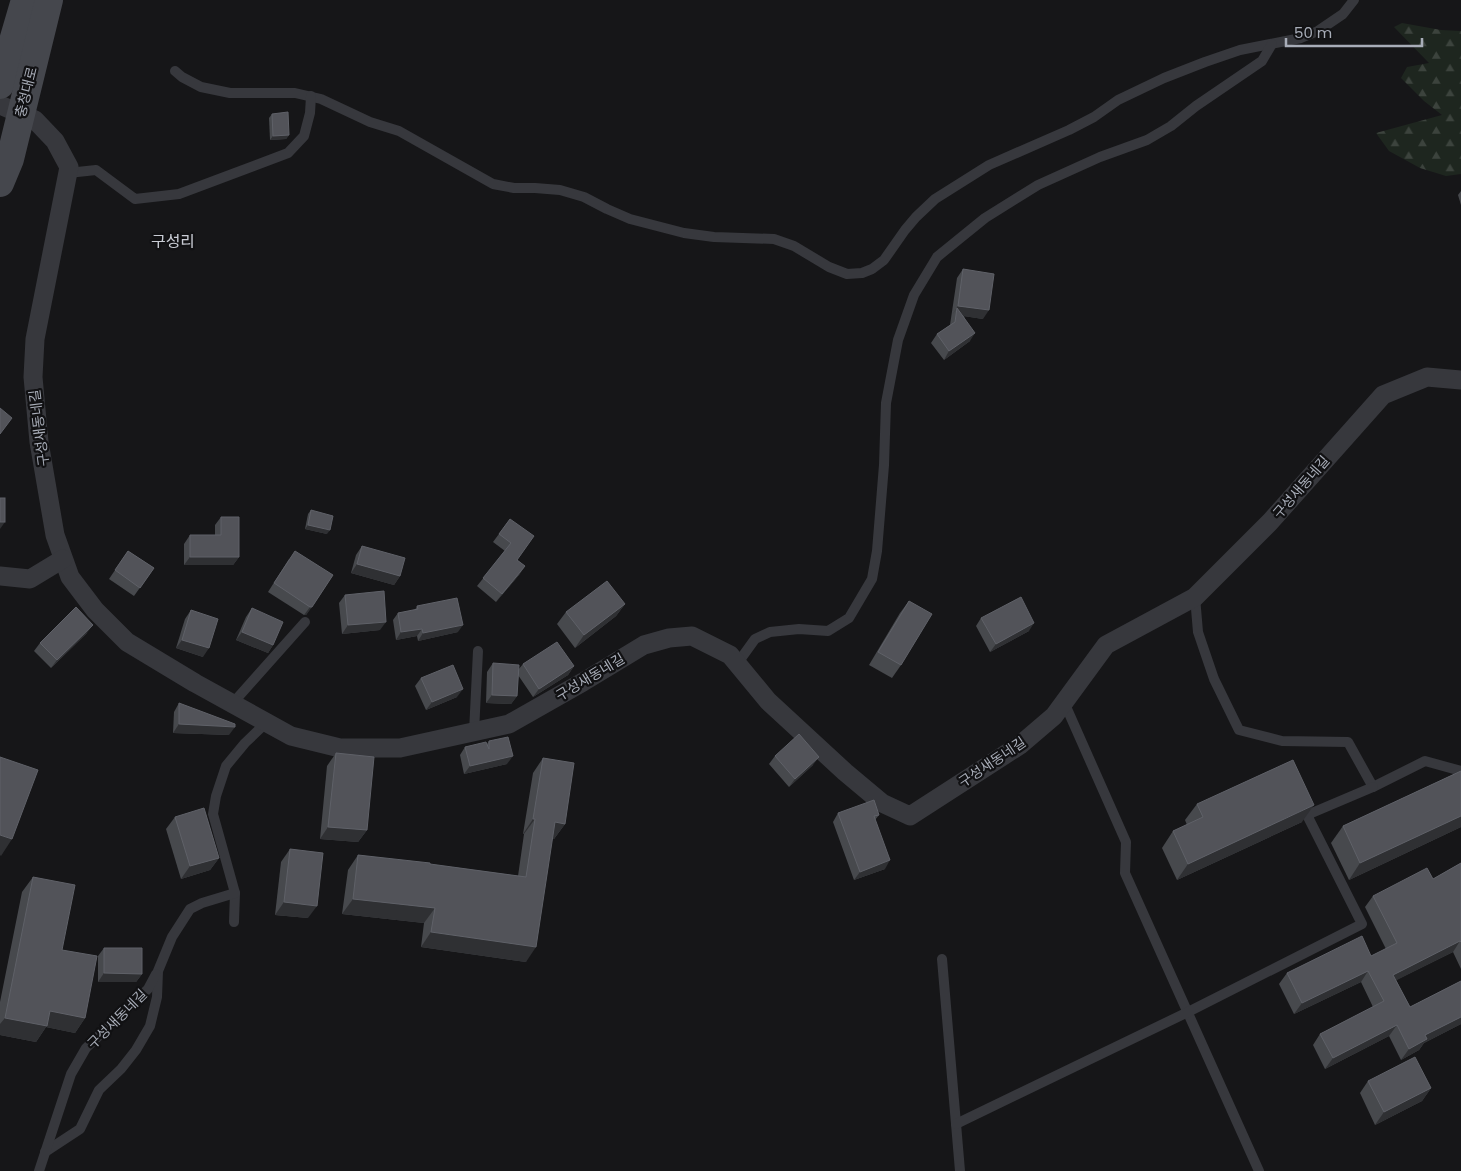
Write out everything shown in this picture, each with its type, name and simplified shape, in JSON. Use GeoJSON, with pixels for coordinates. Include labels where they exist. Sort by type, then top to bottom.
{"type":"FeatureCollection","features":[{"type":"Feature","properties":{"kind":"main road","name":"충청대로"},"geometry":{"type":"LineString","coordinates":[[0,85],[25,0]]}},
{"type":"Feature","properties":{"kind":"main road","name":"충청대로"},"geometry":{"type":"LineString","coordinates":[[0,183],[10,159],[10,109],[49,0]]}},
{"type":"Feature","properties":{"kind":"street"},"geometry":{"type":"LineString","coordinates":[[10,109],[34,120],[55,141],[69,167],[68,173]]}},
{"type":"Feature","properties":{"kind":"street","name":"구성새동네길"},"geometry":{"type":"LineString","coordinates":[[68,173],[36,340],[33,377],[39,442],[55,535],[70,577],[95,610],[127,642],[195,683],[291,736],[340,748],[400,748],[509,724],[644,645],[670,638],[692,636],[730,655],[768,701],[845,772],[882,803],[910,816],[1020,745],[1054,716],[1106,645],[1195,597],[1270,522],[1383,395],[1427,377],[1461,380]]}},
{"type":"Feature","properties":{"kind":"street"},"geometry":{"type":"LineString","coordinates":[[0,576],[30,579],[64,559]]}},
{"type":"Feature","properties":{"kind":"lane"},"geometry":{"type":"LineString","coordinates":[[175,71],[182,78],[201,87],[230,93],[295,93],[321,98],[370,122],[399,131],[493,184],[514,188],[560,190],[584,197],[630,220],[684,232],[714,237],[774,239],[794,246],[829,267],[846,274],[862,273],[872,269],[884,260],[905,230],[936,200],[989,166],[1069,130],[1118,100],[1164,78],[1240,50],[1301,38],[1318,31],[1343,14],[1354,0]]}},
{"type":"Feature","properties":{"kind":"lane"},"geometry":{"type":"LineString","coordinates":[[737,664],[755,639],[770,632],[799,629],[828,631],[849,618],[872,579],[877,551],[884,464],[886,403],[898,340],[914,295],[937,257],[985,218],[1038,185],[1100,157],[1147,140],[1172,126],[1196,106],[1262,61],[1272,44]]}},
{"type":"Feature","properties":{"kind":"lane"},"geometry":{"type":"LineString","coordinates":[[68,173],[96,170],[134,199],[180,194],[288,152],[304,136],[310,114],[311,96]]}},
{"type":"Feature","properties":{"kind":"lane"},"geometry":{"type":"LineString","coordinates":[[1195,597],[1198,632],[1214,679],[1240,730],[1282,741],[1348,742],[1373,787]]}},
{"type":"Feature","properties":{"kind":"lane"},"geometry":{"type":"LineString","coordinates":[[232,704],[305,622]]}},
{"type":"Feature","properties":{"kind":"lane"},"geometry":{"type":"LineString","coordinates":[[474,732],[478,651]]}},
{"type":"Feature","properties":{"kind":"lane"},"geometry":{"type":"LineString","coordinates":[[1064,702],[1126,842],[1125,873],[1259,1171]]}},
{"type":"Feature","properties":{"kind":"lane"},"geometry":{"type":"LineString","coordinates":[[234,922],[235,893],[213,814],[216,796],[226,766],[244,743],[267,722]]}},
{"type":"Feature","properties":{"kind":"lane"},"geometry":{"type":"LineString","coordinates":[[956,1124],[1188,1012],[1362,924],[1308,815],[1373,787],[1425,761],[1461,771]]}},
{"type":"Feature","properties":{"kind":"lane","name":"구성새동네길"},"geometry":{"type":"LineString","coordinates":[[39,1171],[71,1074],[86,1048],[148,989],[158,971],[172,937],[190,909],[202,903],[235,893]]}},
{"type":"Feature","properties":{"kind":"lane"},"geometry":{"type":"LineString","coordinates":[[942,959],[960,1171]]}},
{"type":"Feature","properties":{"kind":"lane","name":"구성새동네길"},"geometry":{"type":"LineString","coordinates":[[45,1152],[80,1129],[99,1090],[121,1069],[136,1050],[150,1026],[157,997],[158,971]]}},
{"type":"Feature","properties":{"kind":"green space"},"geometry":{"type":"Polygon","coordinates":[[[1402,23],[1441,30],[1461,31],[1461,174],[1446,176],[1420,168],[1389,151],[1376,133],[1442,115],[1424,101],[1401,78],[1407,67],[1429,63],[1394,27],[1402,23]]]}},
{"type":"Feature","properties":{"kind":"building"},"geometry":{"type":"Polygon","coordinates":[[[288,112],[289,135],[273,136],[272,114],[288,112]]]}},
{"type":"Feature","properties":{"kind":"building"},"geometry":{"type":"Polygon","coordinates":[[[963,269],[994,274],[989,310],[958,306],[963,269]]]}},
{"type":"Feature","properties":{"kind":"building"},"geometry":{"type":"Polygon","coordinates":[[[957,308],[975,333],[949,351],[937,334],[955,322],[957,308]]]}},
{"type":"Feature","properties":{"kind":"building"},"geometry":{"type":"Polygon","coordinates":[[[0,408],[12,418],[0,434],[0,408]]]}},
{"type":"Feature","properties":{"kind":"building"},"geometry":{"type":"Polygon","coordinates":[[[0,498],[5,498],[5,522],[0,522],[0,498]]]}},
{"type":"Feature","properties":{"kind":"building"},"geometry":{"type":"Polygon","coordinates":[[[311,510],[333,516],[330,530],[308,525],[311,510]]]}},
{"type":"Feature","properties":{"kind":"building"},"geometry":{"type":"Polygon","coordinates":[[[221,517],[239,517],[239,557],[190,557],[190,535],[221,535],[221,517]]]}},
{"type":"Feature","properties":{"kind":"building"},"geometry":{"type":"Polygon","coordinates":[[[510,519],[534,536],[517,560],[525,566],[502,594],[483,578],[511,543],[499,534],[510,519]]]}},
{"type":"Feature","properties":{"kind":"building"},"geometry":{"type":"Polygon","coordinates":[[[362,546],[405,558],[400,576],[357,564],[362,546]]]}},
{"type":"Feature","properties":{"kind":"building"},"geometry":{"type":"Polygon","coordinates":[[[128,551],[154,568],[140,588],[115,570],[128,551]]]}},
{"type":"Feature","properties":{"kind":"building"},"geometry":{"type":"Polygon","coordinates":[[[295,551],[333,575],[312,607],[274,583],[295,551]]]}},
{"type":"Feature","properties":{"kind":"building"},"geometry":{"type":"Polygon","coordinates":[[[607,581],[625,604],[584,635],[566,612],[607,581]]]}},
{"type":"Feature","properties":{"kind":"building"},"geometry":{"type":"Polygon","coordinates":[[[384,591],[386,622],[348,625],[345,595],[384,591]]]}},
{"type":"Feature","properties":{"kind":"building"},"geometry":{"type":"Polygon","coordinates":[[[1021,597],[1034,623],[996,644],[981,618],[1021,597]]]}},
{"type":"Feature","properties":{"kind":"building"},"geometry":{"type":"Polygon","coordinates":[[[457,598],[463,625],[423,633],[422,629],[401,632],[398,613],[418,609],[417,606],[457,598]]]}},
{"type":"Feature","properties":{"kind":"building"},"geometry":{"type":"Polygon","coordinates":[[[909,601],[932,614],[901,665],[878,652],[909,601]]]}},
{"type":"Feature","properties":{"kind":"building"},"geometry":{"type":"Polygon","coordinates":[[[76,607],[93,625],[57,660],[40,643],[76,607]]]}},
{"type":"Feature","properties":{"kind":"building"},"geometry":{"type":"Polygon","coordinates":[[[252,608],[283,622],[273,645],[242,632],[252,608]]]}},
{"type":"Feature","properties":{"kind":"building"},"geometry":{"type":"Polygon","coordinates":[[[191,610],[218,619],[209,648],[182,640],[191,610]]]}},
{"type":"Feature","properties":{"kind":"building"},"geometry":{"type":"Polygon","coordinates":[[[557,642],[574,666],[539,689],[523,664],[557,642]]]}},
{"type":"Feature","properties":{"kind":"building"},"geometry":{"type":"Polygon","coordinates":[[[493,663],[519,665],[517,696],[492,695],[493,663]]]}},
{"type":"Feature","properties":{"kind":"building"},"geometry":{"type":"Polygon","coordinates":[[[453,665],[463,689],[432,702],[421,678],[453,665]]]}},
{"type":"Feature","properties":{"kind":"building"},"geometry":{"type":"Polygon","coordinates":[[[179,703],[235,724],[235,727],[179,724],[179,703]]]}},
{"type":"Feature","properties":{"kind":"building"},"geometry":{"type":"Polygon","coordinates":[[[799,734],[819,757],[795,779],[775,756],[799,734]]]}},
{"type":"Feature","properties":{"kind":"building"},"geometry":{"type":"Polygon","coordinates":[[[508,737],[513,756],[470,766],[465,747],[486,742],[489,749],[489,741],[508,737]]]}},
{"type":"Feature","properties":{"kind":"building"},"geometry":{"type":"Polygon","coordinates":[[[336,753],[374,757],[367,830],[328,827],[336,753]]]}},
{"type":"Feature","properties":{"kind":"building"},"geometry":{"type":"Polygon","coordinates":[[[0,757],[38,770],[12,839],[0,835],[0,757]]]}},
{"type":"Feature","properties":{"kind":"building"},"geometry":{"type":"Polygon","coordinates":[[[543,758],[574,763],[565,824],[555,822],[536,947],[431,932],[435,908],[353,899],[358,855],[526,877],[543,758]]]}},
{"type":"Feature","properties":{"kind":"building"},"geometry":{"type":"Polygon","coordinates":[[[1293,760],[1314,805],[1188,864],[1173,831],[1203,817],[1197,804],[1293,760]]]}},
{"type":"Feature","properties":{"kind":"building"},"geometry":{"type":"Polygon","coordinates":[[[1461,771],[1461,816],[1360,863],[1343,826],[1461,771]]]}},
{"type":"Feature","properties":{"kind":"building"},"geometry":{"type":"Polygon","coordinates":[[[874,800],[879,815],[874,816],[890,860],[860,872],[838,813],[874,800]]]}},
{"type":"Feature","properties":{"kind":"building"},"geometry":{"type":"Polygon","coordinates":[[[204,808],[219,858],[190,866],[175,817],[204,808]]]}},
{"type":"Feature","properties":{"kind":"building"},"geometry":{"type":"Polygon","coordinates":[[[290,849],[323,853],[317,906],[284,902],[290,849]]]}},
{"type":"Feature","properties":{"kind":"building"},"geometry":{"type":"Polygon","coordinates":[[[1461,863],[1461,942],[1393,975],[1410,1007],[1461,981],[1461,1017],[1425,1035],[1427,1039],[1409,1049],[1397,1025],[1333,1058],[1320,1034],[1384,1001],[1368,971],[1302,1003],[1287,973],[1362,936],[1371,956],[1397,943],[1373,896],[1427,868],[1433,879],[1461,863]]]}},
{"type":"Feature","properties":{"kind":"building"},"geometry":{"type":"Polygon","coordinates":[[[33,877],[75,885],[62,950],[97,956],[85,1018],[50,1011],[47,1026],[5,1018],[33,877]]]}},
{"type":"Feature","properties":{"kind":"building"},"geometry":{"type":"Polygon","coordinates":[[[104,948],[142,948],[142,974],[104,973],[104,948]]]}},
{"type":"Feature","properties":{"kind":"building"},"geometry":{"type":"Polygon","coordinates":[[[1415,1057],[1431,1088],[1384,1112],[1368,1081],[1415,1057]]]}},
{"type":"Feature","properties":{"kind":"district","name":"구성리"},"geometry":{"type":"Point","coordinates":[173,241]}}]}
